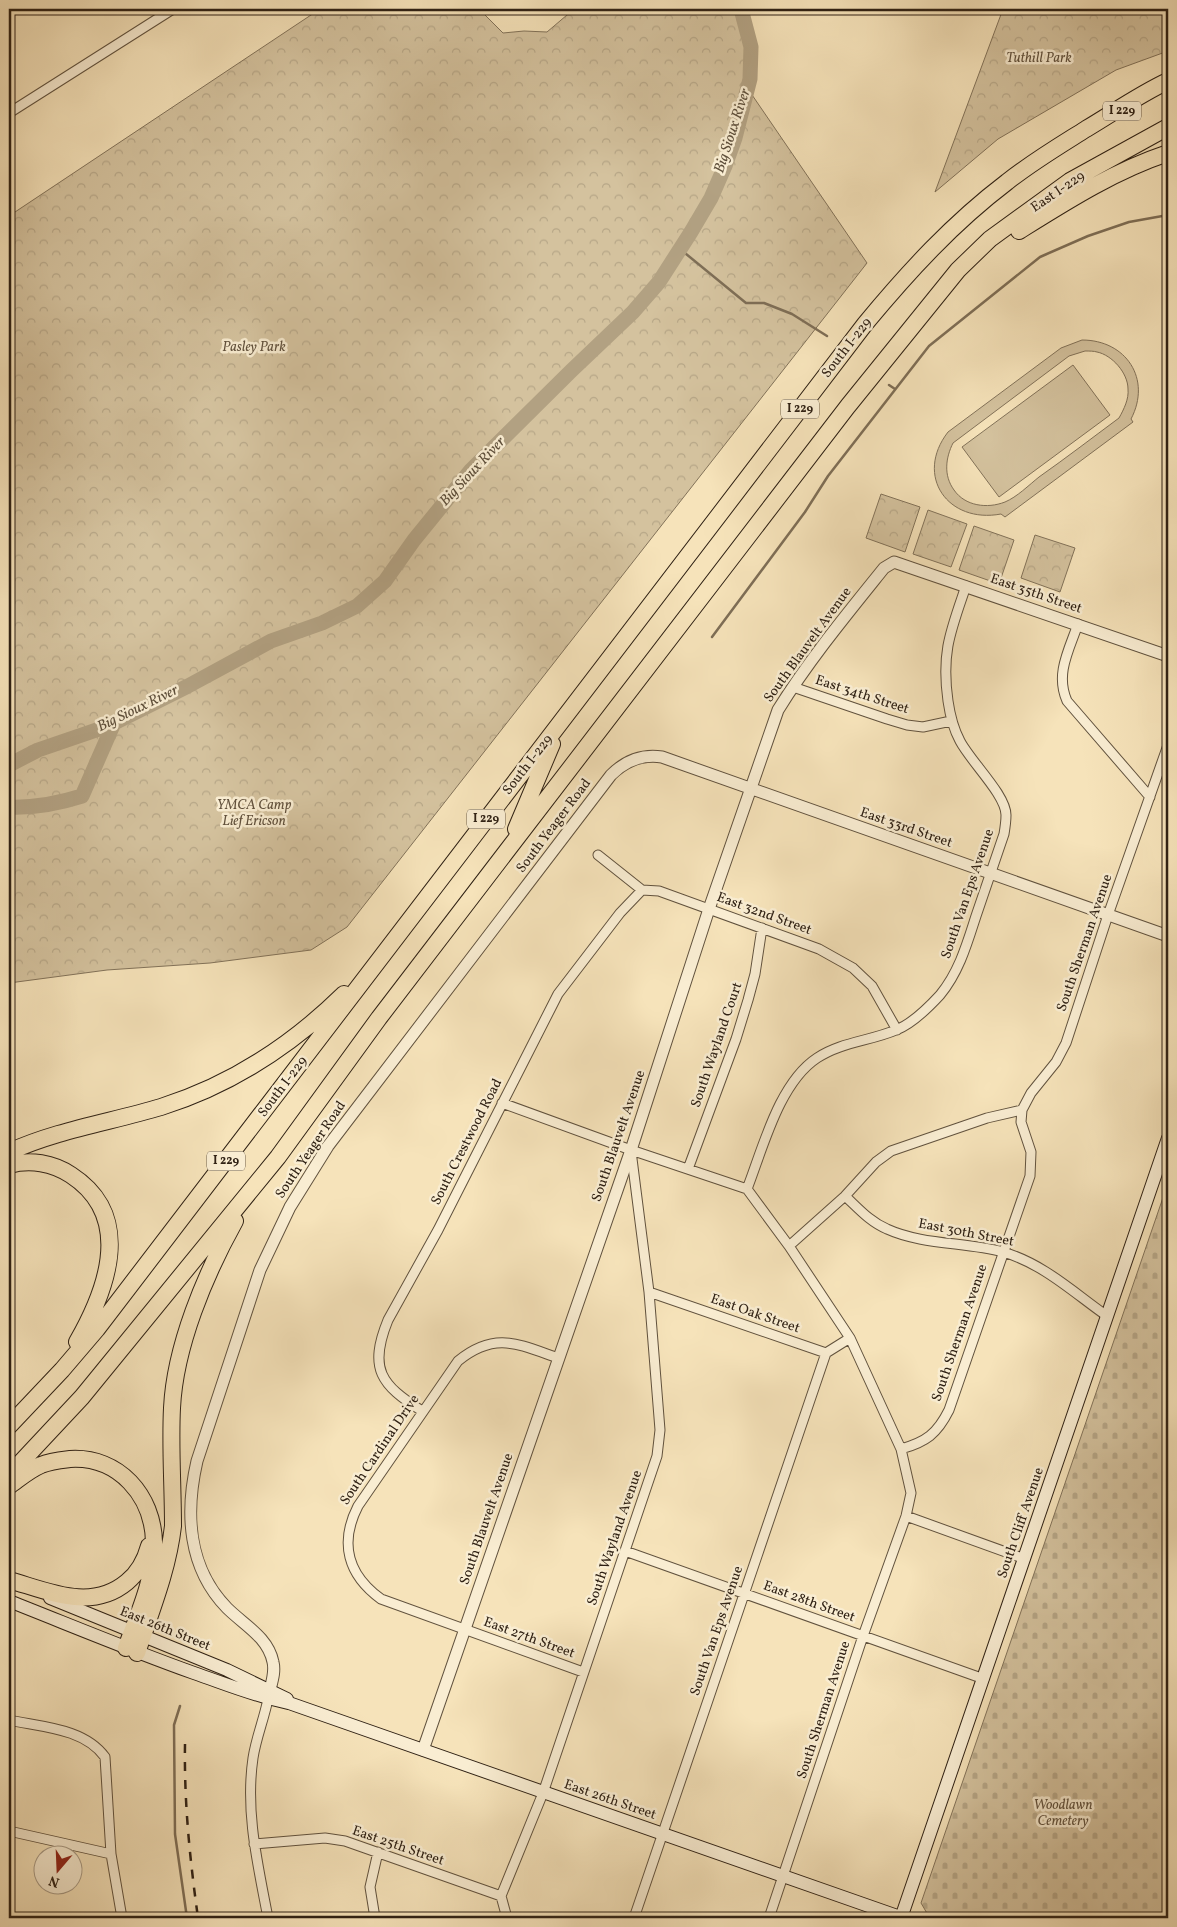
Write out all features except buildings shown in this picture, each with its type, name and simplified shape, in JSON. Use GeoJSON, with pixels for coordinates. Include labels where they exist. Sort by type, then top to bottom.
{"type":"FeatureCollection","features":[{"type":"Feature","properties":{"kind":"highway"},"geometry":{"type":"LineString","coordinates":[[1078,135],[1168,81]]}},
{"type":"Feature","properties":{"kind":"highway","name":"I 229"},"geometry":{"type":"LineString","coordinates":[[1078,135],[1124,110],[1168,90]]}},
{"type":"Feature","properties":{"kind":"highway","name":"East I-229"},"geometry":{"type":"LineString","coordinates":[[958,270],[990,239],[1070,181],[1168,127]]}},
{"type":"Feature","properties":{"kind":"highway","name":"South I-229"},"geometry":{"type":"LineString","coordinates":[[9,1426],[97,1329],[865,324],[896,286],[942,238],[988,197],[1038,159],[1078,135]]}},
{"type":"Feature","properties":{"kind":"highway"},"geometry":{"type":"LineString","coordinates":[[958,270],[995,249],[1059,205],[1097,184],[1148,160],[1168,153]]}},
{"type":"Feature","properties":{"kind":"highway","name":"I 229"},"geometry":{"type":"LineString","coordinates":[[9,1474],[82,1397],[278,1157],[379,1018],[506,852],[848,406],[958,270]]}},
{"type":"Feature","properties":{"kind":"highway"},"geometry":{"type":"LineString","coordinates":[[506,852],[562,722]]}},
{"type":"Feature","properties":{"kind":"highway"},"geometry":{"type":"LineString","coordinates":[[9,1152],[43,1140],[188,1098],[250,1067],[288,1042],[326,1012],[411,918]]}},
{"type":"Feature","properties":{"kind":"highway"},"geometry":{"type":"LineString","coordinates":[[131,1650],[167,1565],[171,1545],[173,1526],[172,1408],[187,1332],[206,1279],[228,1235],[278,1157]]}},
{"type":"Feature","properties":{"kind":"highway"},"geometry":{"type":"LineString","coordinates":[[9,1166],[24,1162],[44,1164],[66,1172],[85,1185],[101,1205],[106,1216],[110,1242],[106,1274],[90,1318],[74,1347],[34,1400]]}},
{"type":"Feature","properties":{"kind":"highway"},"geometry":{"type":"LineString","coordinates":[[9,1486],[41,1465],[74,1459],[101,1464],[114,1469],[132,1483],[146,1504],[152,1524],[154,1541],[152,1569],[137,1634]]}},
{"type":"Feature","properties":{"kind":"highway"},"geometry":{"type":"LineString","coordinates":[[9,1580],[68,1597],[94,1598],[102,1596],[120,1587],[139,1571],[148,1551],[152,1524]]}},
{"type":"Feature","properties":{"kind":"main road","name":"South Cliff Avenue"},"geometry":{"type":"LineString","coordinates":[[902,1918],[1168,1138]]}},
{"type":"Feature","properties":{"kind":"main road","name":"East 26th Street"},"geometry":{"type":"LineString","coordinates":[[9,1580],[227,1670],[269,1694]]}},
{"type":"Feature","properties":{"kind":"main road","name":"East 26th Street"},"geometry":{"type":"LineString","coordinates":[[9,1601],[131,1650],[269,1694],[307,1710],[902,1918]]}},
{"type":"Feature","properties":{"kind":"street"},"geometry":{"type":"LineString","coordinates":[[9,113],[171,9]]}},
{"type":"Feature","properties":{"kind":"street","name":"East 35th Street"},"geometry":{"type":"LineString","coordinates":[[894,562],[1168,656]]}},
{"type":"Feature","properties":{"kind":"street","name":"South Blauvelt Avenue"},"geometry":{"type":"LineString","coordinates":[[423,1750],[631,1150],[709,909],[778,710],[824,643],[884,568],[894,562]]}},
{"type":"Feature","properties":{"kind":"street","name":"South Van Eps Avenue"},"geometry":{"type":"LineString","coordinates":[[747,1189],[780,1103],[790,1085],[803,1070],[817,1058],[842,1046],[897,1030],[920,1014],[940,994],[959,966],[1004,834],[1006,814],[1001,796],[973,762],[959,740],[952,722],[944,661],[948,638],[966,586]]}},
{"type":"Feature","properties":{"kind":"street"},"geometry":{"type":"LineString","coordinates":[[1078,624],[1062,670],[1061,681],[1067,701],[1150,797]]}},
{"type":"Feature","properties":{"kind":"street","name":"East 34th Street"},"geometry":{"type":"LineString","coordinates":[[793,687],[908,725],[924,727],[952,722]]}},
{"type":"Feature","properties":{"kind":"street","name":"South Sherman Avenue"},"geometry":{"type":"LineString","coordinates":[[769,1918],[863,1636],[906,1516],[912,1493],[901,1449],[927,1439],[944,1420],[1030,1176],[1031,1152],[1022,1122],[1022,1110],[1031,1093],[1056,1062],[1066,1043],[1108,915],[1168,745]]}},
{"type":"Feature","properties":{"kind":"street","name":"East 33rd Street"},"geometry":{"type":"LineString","coordinates":[[634,760],[650,756],[662,757],[1168,936]]}},
{"type":"Feature","properties":{"kind":"street","name":"South Yeager Road"},"geometry":{"type":"LineString","coordinates":[[269,1694],[274,1675],[270,1651],[262,1638],[227,1607],[210,1586],[198,1559],[191,1533],[190,1510],[191,1486],[197,1461],[260,1270],[290,1207],[328,1146],[611,775],[622,765],[634,760]]}},
{"type":"Feature","properties":{"kind":"street","name":"East 32nd Street"},"geometry":{"type":"LineString","coordinates":[[598,855],[642,890],[658,891],[819,949],[853,968],[872,986],[897,1030]]}},
{"type":"Feature","properties":{"kind":"street","name":"South Crestwood Road"},"geometry":{"type":"LineString","coordinates":[[422,1412],[398,1396],[385,1382],[378,1360],[382,1335],[388,1320],[438,1230],[558,994],[620,913],[642,890]]}},
{"type":"Feature","properties":{"kind":"street","name":"South Wayland Court"},"geometry":{"type":"LineString","coordinates":[[688,1170],[746,1008],[755,974],[762,928]]}},
{"type":"Feature","properties":{"kind":"street"},"geometry":{"type":"LineString","coordinates":[[502,1103],[631,1150],[747,1189],[789,1246],[850,1338],[901,1449]]}},
{"type":"Feature","properties":{"kind":"street"},"geometry":{"type":"LineString","coordinates":[[789,1246],[845,1196],[876,1162],[891,1151],[987,1118],[1022,1110]]}},
{"type":"Feature","properties":{"kind":"street","name":"South Wayland Avenue"},"geometry":{"type":"LineString","coordinates":[[501,1896],[543,1793],[658,1456],[660,1430],[649,1292],[631,1150]]}},
{"type":"Feature","properties":{"kind":"street","name":"East 30th Street"},"geometry":{"type":"LineString","coordinates":[[845,1196],[868,1218],[886,1229],[907,1235],[1003,1252],[1030,1262],[1108,1316]]}},
{"type":"Feature","properties":{"kind":"street","name":"East Oak Street"},"geometry":{"type":"LineString","coordinates":[[649,1292],[826,1352]]}},
{"type":"Feature","properties":{"kind":"street"},"geometry":{"type":"LineString","coordinates":[[826,1352],[850,1338]]}},
{"type":"Feature","properties":{"kind":"street","name":"South Cardinal Drive"},"geometry":{"type":"LineString","coordinates":[[465,1630],[381,1599],[361,1581],[352,1564],[347,1548],[351,1519],[458,1360],[472,1349],[485,1344],[505,1342],[522,1345],[558,1358]]}},
{"type":"Feature","properties":{"kind":"street","name":"South Van Eps Avenue"},"geometry":{"type":"LineString","coordinates":[[634,1918],[826,1352]]}},
{"type":"Feature","properties":{"kind":"street"},"geometry":{"type":"LineString","coordinates":[[906,1516],[1025,1559]]}},
{"type":"Feature","properties":{"kind":"street","name":"East 28th Street"},"geometry":{"type":"LineString","coordinates":[[625,1551],[984,1679]]}},
{"type":"Feature","properties":{"kind":"street","name":"East 27th Street"},"geometry":{"type":"LineString","coordinates":[[465,1630],[583,1672]]}},
{"type":"Feature","properties":{"kind":"street"},"geometry":{"type":"LineString","coordinates":[[268,1918],[254,1844],[250,1797],[255,1744],[269,1694]]}},
{"type":"Feature","properties":{"kind":"street"},"geometry":{"type":"LineString","coordinates":[[9,1720],[68,1732],[97,1746],[105,1757],[111,1854],[122,1918]]}},
{"type":"Feature","properties":{"kind":"street"},"geometry":{"type":"LineString","coordinates":[[9,1831],[111,1854]]}},
{"type":"Feature","properties":{"kind":"street","name":"East 25th Street"},"geometry":{"type":"LineString","coordinates":[[254,1844],[325,1838],[344,1841],[501,1896]]}},
{"type":"Feature","properties":{"kind":"street"},"geometry":{"type":"LineString","coordinates":[[375,1918],[370,1887],[378,1852]]}},
{"type":"Feature","properties":{"kind":"street"},"geometry":{"type":"LineString","coordinates":[[501,1896],[507,1918]]}},
{"type":"Feature","properties":{"kind":"green space","name":"Pasley Park"},"geometry":{"type":"Polygon","coordinates":[[[320,9],[479,9],[503,33],[524,31],[547,32],[574,9],[741,9],[747,29],[751,58],[748,89],[867,263],[347,927],[311,950],[210,963],[107,970],[9,983],[9,216],[320,9]]]}},
{"type":"Feature","properties":{"kind":"green space","name":"Tuthill Park"},"geometry":{"type":"Polygon","coordinates":[[[1003,9],[1168,9],[1168,51],[1116,70],[998,139],[935,192],[1003,9]]]}},
{"type":"Feature","properties":{"kind":"green space"},"geometry":{"type":"Polygon","coordinates":[[[1082,340],[1098,342],[1122,354],[1131,364],[1136,376],[1138,390],[1137,404],[1131,419],[1133,422],[1005,517],[1001,514],[982,515],[966,512],[952,504],[942,493],[936,480],[934,465],[938,449],[948,432],[1061,348],[1082,340]],[[1085,351],[1069,356],[953,443],[947,460],[948,478],[954,490],[964,500],[977,505],[991,505],[1009,500],[1119,418],[1128,396],[1127,383],[1122,371],[1103,354],[1085,351]]]}},
{"type":"Feature","properties":{"kind":"green space"},"geometry":{"type":"Polygon","coordinates":[[[1073,365],[1110,415],[999,497],[962,447],[1073,365]]]}},
{"type":"Feature","properties":{"kind":"green space"},"geometry":{"type":"Polygon","coordinates":[[[881,494],[920,507],[905,552],[866,538],[881,494]]]}},
{"type":"Feature","properties":{"kind":"green space"},"geometry":{"type":"Polygon","coordinates":[[[928,510],[967,524],[951,567],[913,554],[928,510]]]}},
{"type":"Feature","properties":{"kind":"green space"},"geometry":{"type":"Polygon","coordinates":[[[974,526],[1014,540],[999,584],[959,570],[974,526]]]}},
{"type":"Feature","properties":{"kind":"green space"},"geometry":{"type":"Polygon","coordinates":[[[1035,535],[1075,548],[1060,592],[1021,578],[1035,535]]]}},
{"type":"Feature","properties":{"kind":"green space","name":"Woodlawn Cemetery"},"geometry":{"type":"Polygon","coordinates":[[[1168,1183],[1168,1918],[937,1918],[928,1915],[921,1903],[1168,1183]]]}},
{"type":"Feature","properties":{"kind":"waterway","name":"Big Sioux River"},"geometry":{"type":"LineString","coordinates":[[9,765],[38,750],[108,726],[188,686],[271,641],[322,623],[357,606],[385,581],[414,540],[471,470],[633,312],[659,282],[691,232],[711,198],[725,166],[735,138],[750,79],[751,47],[741,9]]}},
{"type":"Feature","properties":{"kind":"waterway"},"geometry":{"type":"LineString","coordinates":[[712,637],[805,512],[828,476],[929,346],[1040,257],[1088,236],[1129,222],[1168,215]]}},
{"type":"Feature","properties":{"kind":"waterway"},"geometry":{"type":"LineString","coordinates":[[680,249],[746,303],[764,303],[792,314],[827,336]]}},
{"type":"Feature","properties":{"kind":"waterway"},"geometry":{"type":"LineString","coordinates":[[889,385],[895,389]]}},
{"type":"Feature","properties":{"kind":"waterway"},"geometry":{"type":"LineString","coordinates":[[9,807],[46,805],[82,796],[114,723]]}},
{"type":"Feature","properties":{"kind":"waterway"},"geometry":{"type":"LineString","coordinates":[[180,1706],[174,1725],[175,1834],[187,1918]]}},
{"type":"Feature","properties":{"kind":"railway"},"geometry":{"type":"LineString","coordinates":[[185,1744],[185,1788],[188,1831],[198,1918]]}},
{"type":"Feature","properties":{"kind":"park label","name":"YMCA Camp Lief Ericson"},"geometry":{"type":"Point","coordinates":[254,814]}}]}
